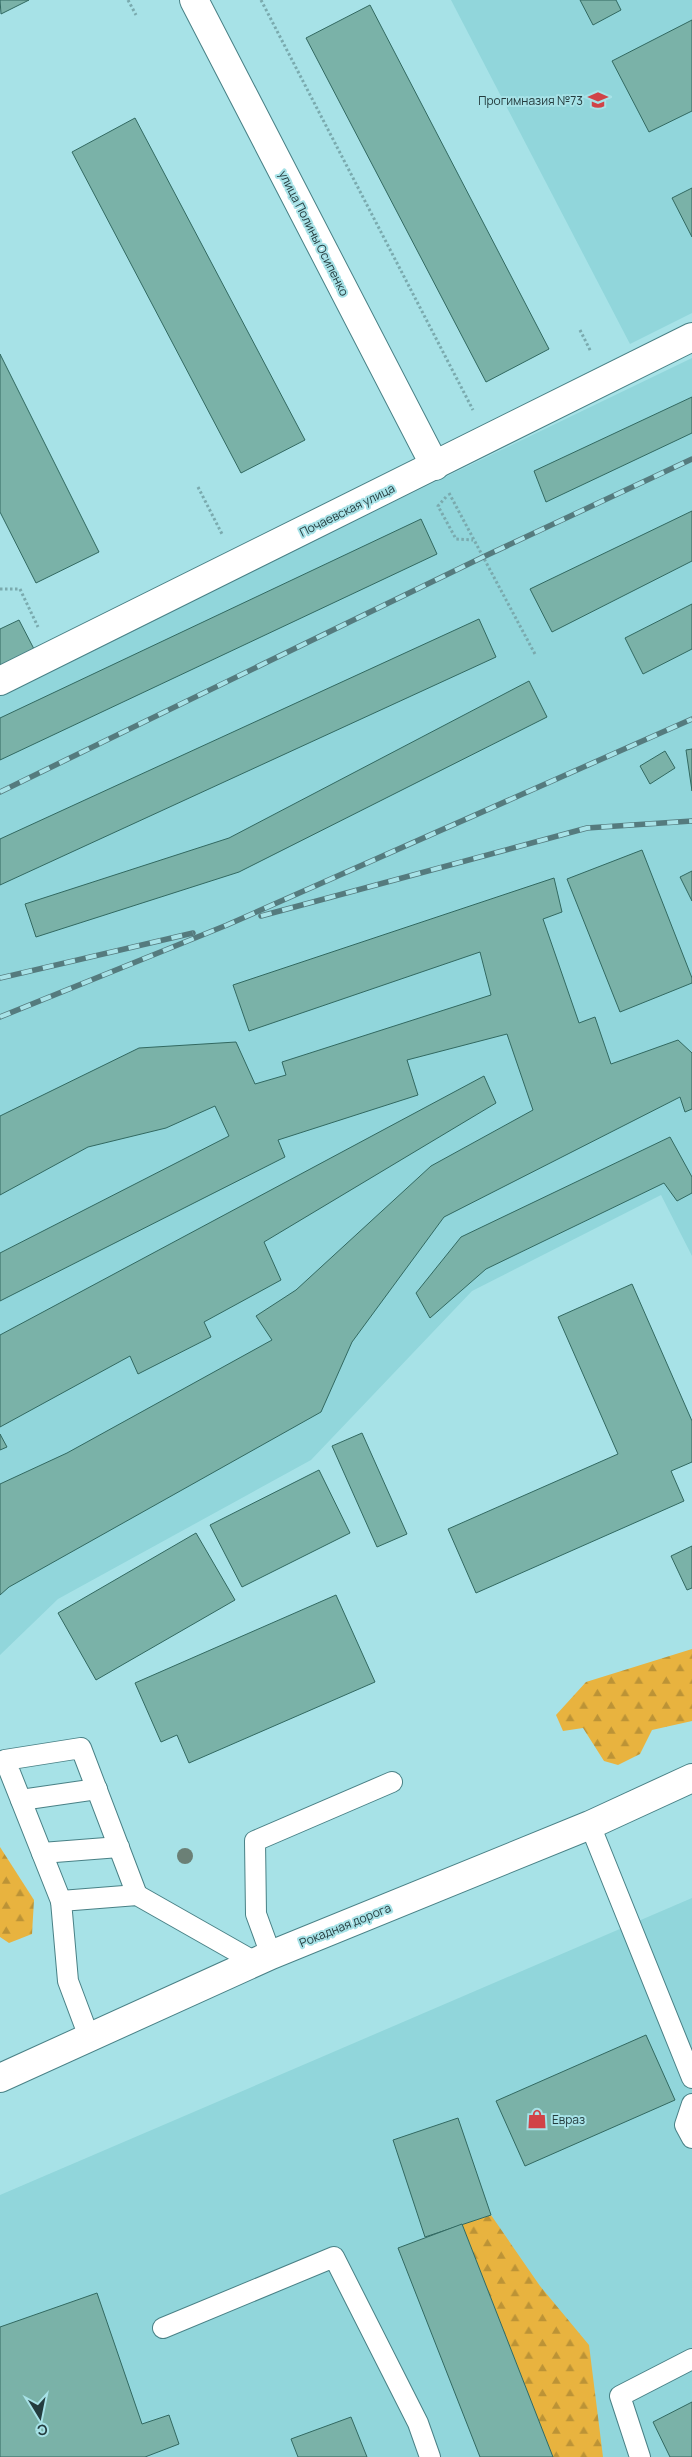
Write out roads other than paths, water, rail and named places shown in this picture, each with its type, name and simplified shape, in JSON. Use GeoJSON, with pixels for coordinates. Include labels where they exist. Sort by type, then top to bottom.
{"type":"FeatureCollection","features":[{"type":"Feature","properties":{"kind":"street","name":"улица Полины Осипенко"},"geometry":{"type":"LineString","coordinates":[[194,0],[435,466]]}},
{"type":"Feature","properties":{"kind":"street","name":"Почаевская улица"},"geometry":{"type":"LineString","coordinates":[[0,680],[238,564],[692,337]]}},
{"type":"Feature","properties":{"kind":"street","name":"Рокадная дорога"},"geometry":{"type":"LineString","coordinates":[[0,2078],[263,1958],[590,1825],[692,1778]]}},
{"type":"Feature","properties":{"kind":"lane"},"geometry":{"type":"LineString","coordinates":[[89,2037],[68,1981],[61,1901],[6,1760],[81,1748],[137,1895]]}},
{"type":"Feature","properties":{"kind":"lane"},"geometry":{"type":"LineString","coordinates":[[263,1958],[256,1914],[255,1841],[392,1782]]}},
{"type":"Feature","properties":{"kind":"lane"},"geometry":{"type":"LineString","coordinates":[[21,1800],[97,1789]]}},
{"type":"Feature","properties":{"kind":"lane"},"geometry":{"type":"LineString","coordinates":[[590,1825],[692,2078]]}},
{"type":"Feature","properties":{"kind":"lane"},"geometry":{"type":"LineString","coordinates":[[42,1853],[119,1847]]}},
{"type":"Feature","properties":{"kind":"lane"},"geometry":{"type":"LineString","coordinates":[[61,1901],[137,1895],[263,1958]]}},
{"type":"Feature","properties":{"kind":"lane"},"geometry":{"type":"LineString","coordinates":[[692,2104],[685,2125],[692,2138]]}},
{"type":"Feature","properties":{"kind":"lane"},"geometry":{"type":"LineString","coordinates":[[163,2328],[334,2257],[418,2423],[430,2457]]}},
{"type":"Feature","properties":{"kind":"lane"},"geometry":{"type":"LineString","coordinates":[[640,2457],[620,2396],[692,2359]]}},
{"type":"Feature","properties":{"kind":"railway"},"geometry":{"type":"LineString","coordinates":[[0,792],[483,557],[692,459]]}},
{"type":"Feature","properties":{"kind":"railway"},"geometry":{"type":"LineString","coordinates":[[0,1017],[227,925],[692,719]]}},
{"type":"Feature","properties":{"kind":"railway"},"geometry":{"type":"LineString","coordinates":[[261,916],[587,828],[692,821]]}},
{"type":"Feature","properties":{"kind":"railway"},"geometry":{"type":"LineString","coordinates":[[0,978],[193,933]]}},
{"type":"Feature","properties":{"kind":"place","name":"Прогимназия №73"},"geometry":{"type":"Point","coordinates":[598,100]}},
{"type":"Feature","properties":{"kind":"place","name":"Евраз"},"geometry":{"type":"Point","coordinates":[537,2119]}}]}
